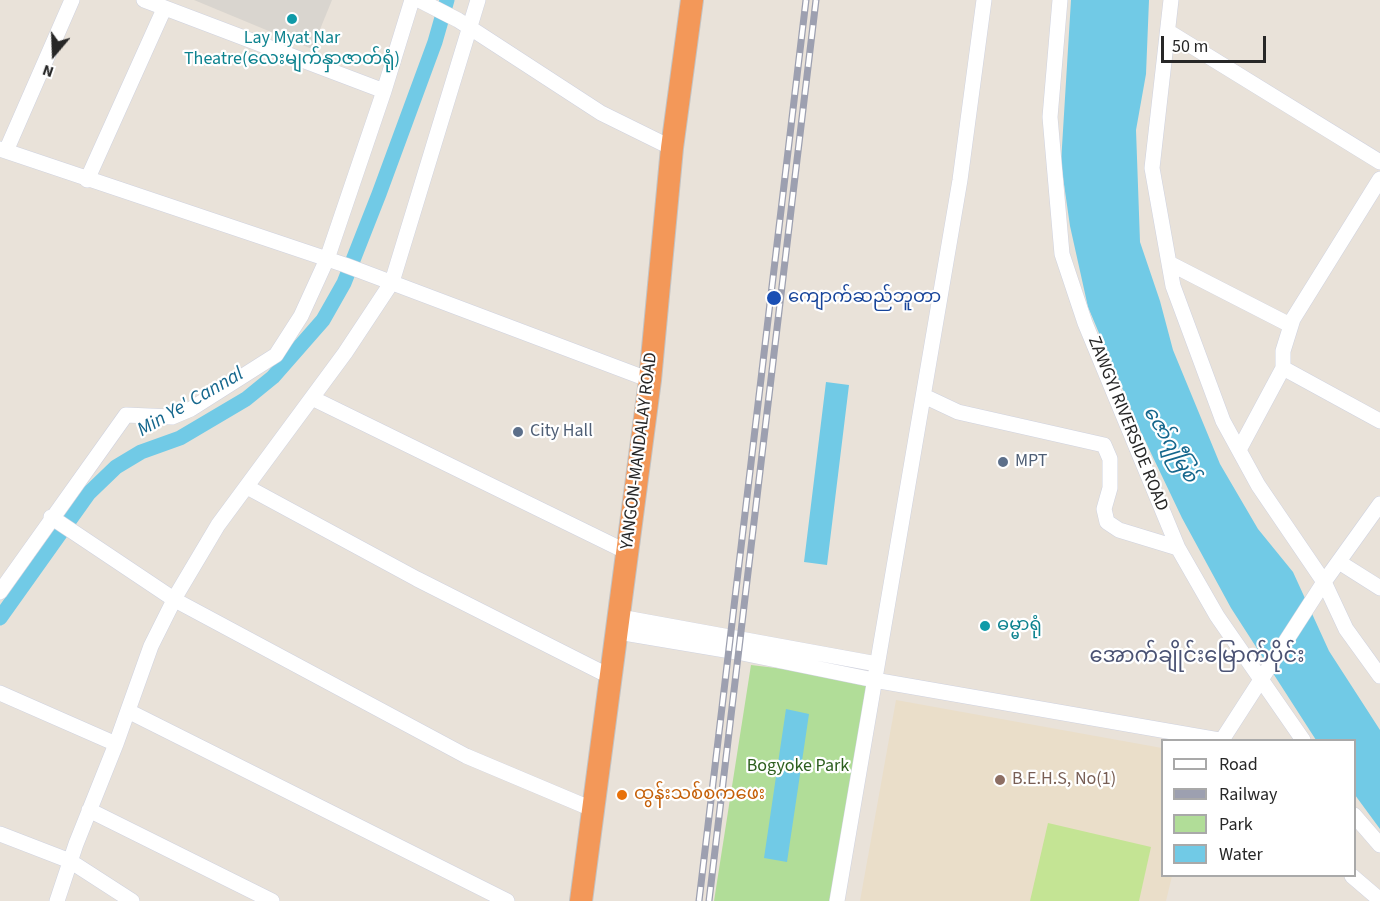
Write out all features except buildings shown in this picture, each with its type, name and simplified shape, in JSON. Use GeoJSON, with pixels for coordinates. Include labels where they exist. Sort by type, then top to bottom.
{"type":"FeatureCollection","features":[{"type":"Feature","properties":{"kind":"highway","name":"YANGON-MANDALAY ROAD"},"geometry":{"type":"LineString","coordinates":[[581,901],[650,380],[672,148],[692,0]]}},
{"type":"Feature","properties":{"kind":"street"},"geometry":{"type":"LineString","coordinates":[[72,0],[3,150],[345,265],[650,380]]}},
{"type":"Feature","properties":{"kind":"street"},"geometry":{"type":"LineString","coordinates":[[144,0],[384,91]]}},
{"type":"Feature","properties":{"kind":"street"},"geometry":{"type":"LineString","coordinates":[[0,592],[51,517],[126,415],[172,417],[191,409],[276,355],[301,316],[327,259],[412,0]]}},
{"type":"Feature","properties":{"kind":"street"},"geometry":{"type":"LineString","coordinates":[[57,901],[151,646],[175,600],[218,525],[312,398],[385,280],[464,24],[478,0]]}},
{"type":"Feature","properties":{"kind":"street"},"geometry":{"type":"LineString","coordinates":[[837,901],[960,180],[984,0]]}},
{"type":"Feature","properties":{"kind":"street","name":"ZAWGYI RIVERSIDE ROAD"},"geometry":{"type":"LineString","coordinates":[[1060,0],[1050,117],[1062,254],[1085,323],[1178,548],[1217,616],[1303,739]]}},
{"type":"Feature","properties":{"kind":"street"},"geometry":{"type":"LineString","coordinates":[[1171,0],[1152,168],[1173,286],[1223,421],[1258,485],[1324,582],[1346,629],[1380,676]]}},
{"type":"Feature","properties":{"kind":"street"},"geometry":{"type":"LineString","coordinates":[[426,3],[464,24],[601,113],[672,148]]}},
{"type":"Feature","properties":{"kind":"street"},"geometry":{"type":"LineString","coordinates":[[87,180],[164,9]]}},
{"type":"Feature","properties":{"kind":"street"},"geometry":{"type":"LineString","coordinates":[[1168,32],[1380,162]]}},
{"type":"Feature","properties":{"kind":"street"},"geometry":{"type":"LineString","coordinates":[[1239,450],[1283,368],[1283,351],[1290,326],[1380,180]]}},
{"type":"Feature","properties":{"kind":"street"},"geometry":{"type":"LineString","coordinates":[[1169,263],[1290,326]]}},
{"type":"Feature","properties":{"kind":"street"},"geometry":{"type":"LineString","coordinates":[[1283,368],[1380,421]]}},
{"type":"Feature","properties":{"kind":"street"},"geometry":{"type":"LineString","coordinates":[[924,396],[958,412],[1104,445],[1110,459],[1110,488],[1104,509],[1107,522],[1119,530],[1178,548]]}},
{"type":"Feature","properties":{"kind":"street"},"geometry":{"type":"LineString","coordinates":[[312,398],[627,552]]}},
{"type":"Feature","properties":{"kind":"street"},"geometry":{"type":"LineString","coordinates":[[247,487],[417,579],[611,677]]}},
{"type":"Feature","properties":{"kind":"street"},"geometry":{"type":"LineString","coordinates":[[1222,739],[1324,582],[1380,504]]}},
{"type":"Feature","properties":{"kind":"street"},"geometry":{"type":"LineString","coordinates":[[51,517],[175,600],[466,756],[592,809]]}},
{"type":"Feature","properties":{"kind":"street"},"geometry":{"type":"LineString","coordinates":[[1339,562],[1380,588]]}},
{"type":"Feature","properties":{"kind":"street"},"geometry":{"type":"LineString","coordinates":[[619,624],[877,663]]}},
{"type":"Feature","properties":{"kind":"street"},"geometry":{"type":"LineString","coordinates":[[619,624],[737,652],[874,680],[1210,739]]}},
{"type":"Feature","properties":{"kind":"street"},"geometry":{"type":"LineString","coordinates":[[0,693],[116,744]]}},
{"type":"Feature","properties":{"kind":"street"},"geometry":{"type":"LineString","coordinates":[[128,711],[507,901]]}},
{"type":"Feature","properties":{"kind":"street"},"geometry":{"type":"LineString","coordinates":[[89,810],[272,901]]}},
{"type":"Feature","properties":{"kind":"street"},"geometry":{"type":"LineString","coordinates":[[1356,817],[1380,845]]}},
{"type":"Feature","properties":{"kind":"street"},"geometry":{"type":"LineString","coordinates":[[0,834],[70,861],[132,901]]}},
{"type":"Feature","properties":{"kind":"street"},"geometry":{"type":"LineString","coordinates":[[1353,877],[1380,900]]}},
{"type":"Feature","properties":{"kind":"shaded area","name":"Lay Myat Nar Theatre(လေးမျက်နှာဇာတ်ရုံ)"},"geometry":{"type":"Polygon","coordinates":[[[194,0],[332,0],[312,49],[194,0]]]}},
{"type":"Feature","properties":{"kind":"shaded area"},"geometry":{"type":"Polygon","coordinates":[[[896,700],[1161,748],[1161,877],[1172,877],[1166,901],[860,901],[896,700]]]}},
{"type":"Feature","properties":{"kind":"green space","name":"Bogyoke Park"},"geometry":{"type":"Polygon","coordinates":[[[751,665],[874,680],[838,901],[714,901],[751,665]]]}},
{"type":"Feature","properties":{"kind":"green space"},"geometry":{"type":"Polygon","coordinates":[[[1048,823],[1151,847],[1139,901],[1030,901],[1048,823]]]}},
{"type":"Feature","properties":{"kind":"water","name":"ဇော်ဂျီမြစ်"},"geometry":{"type":"Polygon","coordinates":[[[1071,0],[1149,0],[1146,74],[1136,130],[1140,242],[1160,301],[1173,350],[1220,464],[1258,529],[1293,572],[1329,651],[1380,730],[1380,829],[1356,796],[1356,739],[1315,739],[1231,608],[1182,518],[1139,428],[1088,307],[1070,226],[1061,163],[1071,0]]]}},
{"type":"Feature","properties":{"kind":"water"},"geometry":{"type":"Polygon","coordinates":[[[826,382],[849,385],[827,565],[804,562],[826,382]]]}},
{"type":"Feature","properties":{"kind":"water"},"geometry":{"type":"Polygon","coordinates":[[[786,709],[809,714],[787,862],[764,858],[786,709]]]}},
{"type":"Feature","properties":{"kind":"waterway","name":"Min Ye' Cannal"},"geometry":{"type":"LineString","coordinates":[[0,618],[89,493],[116,467],[141,452],[180,438],[246,399],[273,377],[323,320],[344,283],[379,194],[435,42],[447,0]]}},
{"type":"Feature","properties":{"kind":"railway"},"geometry":{"type":"LineString","coordinates":[[699,901],[806,0]]}},
{"type":"Feature","properties":{"kind":"railway"},"geometry":{"type":"LineString","coordinates":[[709,901],[816,0]]}},
{"type":"Feature","properties":{"kind":"place","name":"Lay Myat Nar Theatre(လေးမျက်နှာဇာတ်ရုံ)"},"geometry":{"type":"Point","coordinates":[292,19]}},
{"type":"Feature","properties":{"kind":"place","name":"ကျောက်ဆည်ဘူတာ"},"geometry":{"type":"Point","coordinates":[774,298]}},
{"type":"Feature","properties":{"kind":"place","name":"City Hall"},"geometry":{"type":"Point","coordinates":[518,432]}},
{"type":"Feature","properties":{"kind":"place","name":"MPT"},"geometry":{"type":"Point","coordinates":[1003,462]}},
{"type":"Feature","properties":{"kind":"place","name":"ဓမ္မာရုံ"},"geometry":{"type":"Point","coordinates":[985,626]}},
{"type":"Feature","properties":{"kind":"place","name":"B.E.H.S, No(1)"},"geometry":{"type":"Point","coordinates":[1000,780]}},
{"type":"Feature","properties":{"kind":"place","name":"ထွန်းသစ်စကဖေး"},"geometry":{"type":"Point","coordinates":[622,795]}},
{"type":"Feature","properties":{"kind":"district","name":"အောက်ချိုင်းမြောက်ပိုင်း"},"geometry":{"type":"Point","coordinates":[1197,657]}}]}
